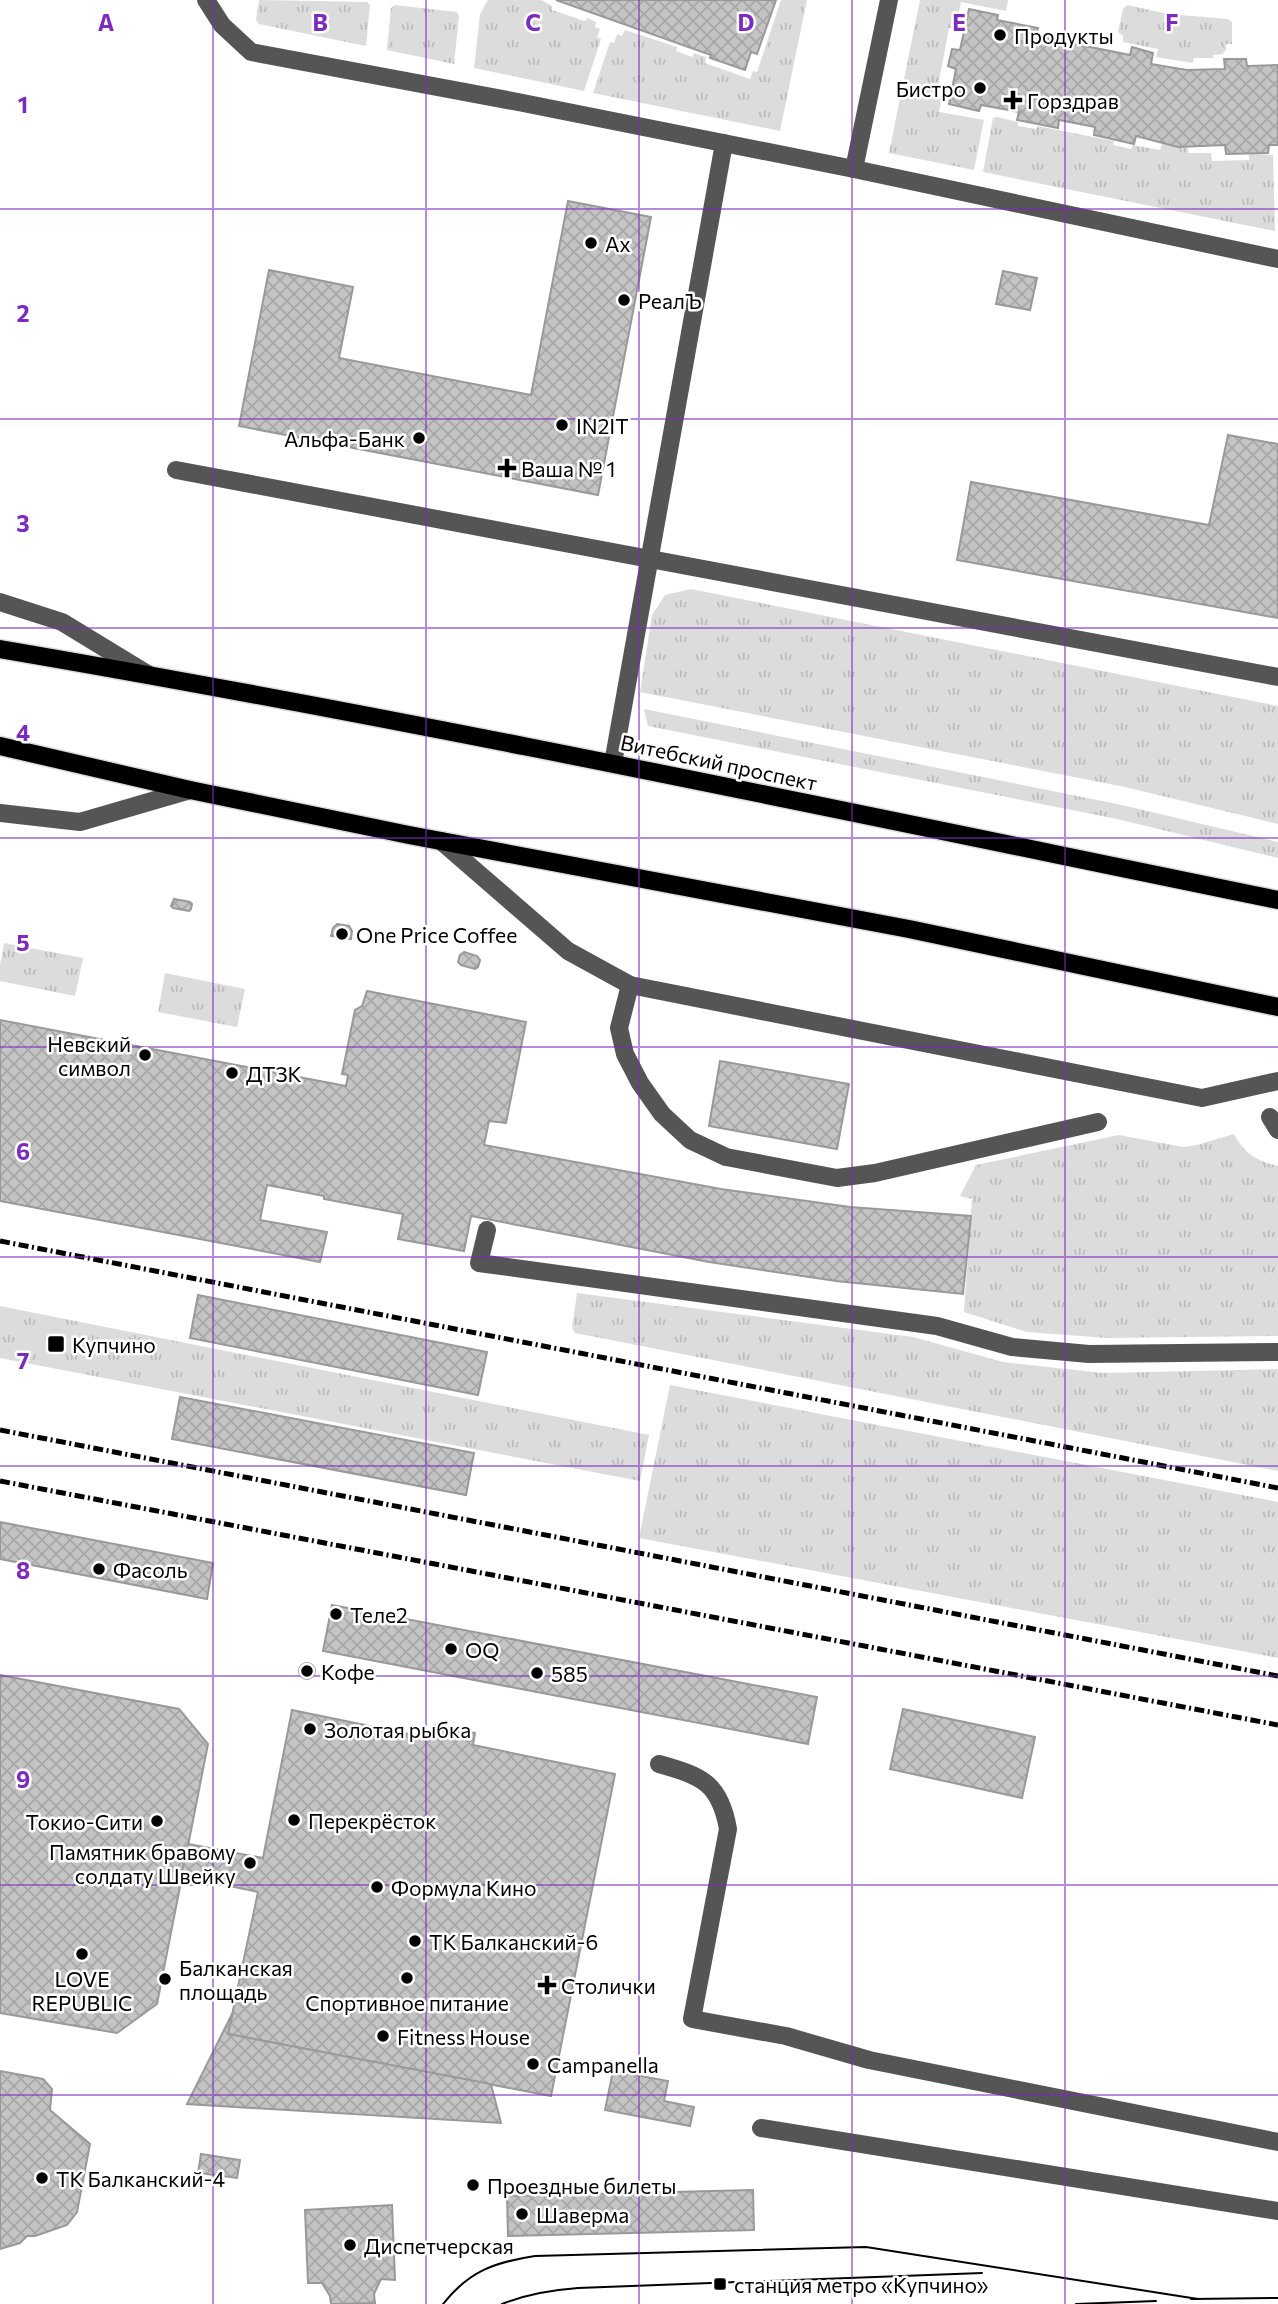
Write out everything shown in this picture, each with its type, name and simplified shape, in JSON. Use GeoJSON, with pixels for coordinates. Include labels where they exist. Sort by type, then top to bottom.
{"type":"FeatureCollection","features":[{"type":"Feature","properties":{"kind":"main road","name":"Витебский проспект"},"geometry":{"type":"LineString","coordinates":[[0,649],[613,763],[1278,900]]}},
{"type":"Feature","properties":{"kind":"main road"},"geometry":{"type":"LineString","coordinates":[[0,746],[190,790],[441,841],[909,929],[1278,1007]]}},
{"type":"Feature","properties":{"kind":"street"},"geometry":{"type":"LineString","coordinates":[[206,0],[222,25],[251,52],[854,169],[1278,260]]}},
{"type":"Feature","properties":{"kind":"street"},"geometry":{"type":"LineString","coordinates":[[854,169],[889,0]]}},
{"type":"Feature","properties":{"kind":"street"},"geometry":{"type":"LineString","coordinates":[[613,763],[724,143]]}},
{"type":"Feature","properties":{"kind":"street"},"geometry":{"type":"LineString","coordinates":[[177,470],[1278,677]]}},
{"type":"Feature","properties":{"kind":"street","name":"Витебский проспект"},"geometry":{"type":"LineString","coordinates":[[0,602],[62,622],[149,675]]}},
{"type":"Feature","properties":{"kind":"street"},"geometry":{"type":"LineString","coordinates":[[0,813],[80,822],[190,790]]}},
{"type":"Feature","properties":{"kind":"street"},"geometry":{"type":"LineString","coordinates":[[441,841],[568,951],[630,985],[1202,1098],[1278,1081]]}},
{"type":"Feature","properties":{"kind":"street"},"geometry":{"type":"LineString","coordinates":[[630,985],[619,1028],[625,1054],[639,1083],[662,1114],[690,1140],[726,1157],[837,1178],[875,1173],[1098,1122]]}},
{"type":"Feature","properties":{"kind":"street"},"geometry":{"type":"LineString","coordinates":[[486,1230],[479,1263],[937,1326],[1012,1347],[1089,1354],[1278,1352]]}},
{"type":"Feature","properties":{"kind":"street"},"geometry":{"type":"LineString","coordinates":[[659,1764],[690,1772],[712,1787],[724,1807],[728,1829],[692,2019],[786,2036],[869,2060],[1278,2142]]}},
{"type":"Feature","properties":{"kind":"street"},"geometry":{"type":"LineString","coordinates":[[761,2128],[1278,2210]]}},
{"type":"Feature","properties":{"kind":"green space"},"geometry":{"type":"Polygon","coordinates":[[[259,0],[367,2],[370,5],[366,46],[259,24],[256,20],[259,0]]]}},
{"type":"Feature","properties":{"kind":"green space"},"geometry":{"type":"Polygon","coordinates":[[[488,0],[541,0],[552,6],[552,10],[596,22],[595,27],[600,29],[597,37],[601,39],[584,91],[474,68],[480,14],[488,0]]]}},
{"type":"Feature","properties":{"kind":"green space"},"geometry":{"type":"Polygon","coordinates":[[[781,0],[807,0],[780,131],[593,93],[610,42],[614,43],[617,34],[622,36],[625,30],[677,47],[676,51],[692,57],[694,53],[706,57],[705,63],[750,79],[753,71],[757,72],[781,0]]]}},
{"type":"Feature","properties":{"kind":"green space"},"geometry":{"type":"Polygon","coordinates":[[[920,0],[1008,0],[1006,11],[961,2],[955,28],[949,28],[936,97],[942,98],[939,112],[984,120],[974,170],[889,153],[920,0]]]}},
{"type":"Feature","properties":{"kind":"green space"},"geometry":{"type":"Polygon","coordinates":[[[395,5],[457,12],[459,16],[454,64],[387,50],[391,8],[395,5]]]}},
{"type":"Feature","properties":{"kind":"green space"},"geometry":{"type":"Polygon","coordinates":[[[1127,5],[1168,14],[1228,19],[1232,22],[1232,44],[1226,44],[1223,54],[1213,55],[1213,58],[1194,58],[1193,63],[1156,57],[1158,49],[1123,42],[1123,36],[1118,32],[1123,9],[1127,5]]]}},
{"type":"Feature","properties":{"kind":"green space"},"geometry":{"type":"Polygon","coordinates":[[[993,118],[1018,122],[1018,126],[1036,129],[1037,126],[1114,141],[1113,145],[1131,149],[1133,145],[1160,150],[1162,144],[1188,148],[1188,153],[1211,153],[1212,161],[1249,160],[1249,154],[1273,155],[1275,231],[983,172],[993,118]]]}},
{"type":"Feature","properties":{"kind":"green space"},"geometry":{"type":"Polygon","coordinates":[[[691,589],[1278,706],[1278,824],[1125,787],[640,692],[652,615],[665,595],[691,589]]]}},
{"type":"Feature","properties":{"kind":"green space"},"geometry":{"type":"Polygon","coordinates":[[[644,709],[1122,805],[1278,842],[1278,858],[1117,819],[648,726],[644,709]]]}},
{"type":"Feature","properties":{"kind":"green space"},"geometry":{"type":"Polygon","coordinates":[[[4,943],[83,958],[75,996],[0,981],[4,943]]]}},
{"type":"Feature","properties":{"kind":"green space"},"geometry":{"type":"Polygon","coordinates":[[[165,973],[245,989],[237,1027],[158,1012],[165,973]]]}},
{"type":"Feature","properties":{"kind":"green space"},"geometry":{"type":"Polygon","coordinates":[[[1234,1134],[1252,1156],[1278,1166],[1278,1336],[1108,1338],[1027,1332],[964,1312],[972,1199],[960,1196],[976,1165],[1119,1135],[1183,1147],[1234,1134]]]}},
{"type":"Feature","properties":{"kind":"green space"},"geometry":{"type":"Polygon","coordinates":[[[577,1293],[913,1337],[1003,1362],[1103,1373],[1278,1369],[1278,1471],[575,1333],[572,1328],[577,1293]]]}},
{"type":"Feature","properties":{"kind":"green space"},"geometry":{"type":"Polygon","coordinates":[[[0,1306],[649,1435],[640,1481],[0,1358],[0,1306]]]}},
{"type":"Feature","properties":{"kind":"green space"},"geometry":{"type":"Polygon","coordinates":[[[670,1385],[1278,1502],[1278,1658],[639,1538],[670,1385]]]}},
{"type":"Feature","properties":{"kind":"building"},"geometry":{"type":"Polygon","coordinates":[[[556,0],[776,0],[757,54],[751,52],[745,70],[710,58],[711,55],[556,0]]]}},
{"type":"Feature","properties":{"kind":"building"},"geometry":{"type":"Polygon","coordinates":[[[969,9],[998,15],[997,20],[1038,28],[1036,36],[1130,55],[1132,47],[1153,53],[1151,64],[1187,70],[1225,69],[1224,59],[1246,59],[1247,66],[1278,65],[1278,145],[1269,145],[1268,153],[1226,154],[1225,145],[1178,147],[1136,136],[1134,144],[1094,135],[1095,127],[1059,120],[1058,128],[1017,120],[1019,112],[981,105],[979,111],[949,104],[956,69],[948,66],[952,49],[960,50],[969,9]]]}},
{"type":"Feature","properties":{"kind":"building"},"geometry":{"type":"Polygon","coordinates":[[[568,201],[651,217],[598,495],[239,426],[269,270],[353,287],[339,358],[531,395],[568,201]]]}},
{"type":"Feature","properties":{"kind":"building"},"geometry":{"type":"Polygon","coordinates":[[[1003,271],[1037,278],[1030,310],[996,304],[1003,271]]]}},
{"type":"Feature","properties":{"kind":"building"},"geometry":{"type":"Polygon","coordinates":[[[1228,435],[1278,444],[1278,618],[957,560],[971,482],[1209,525],[1228,435]]]}},
{"type":"Feature","properties":{"kind":"building"},"geometry":{"type":"Polygon","coordinates":[[[174,899],[190,902],[191,909],[189,911],[173,908],[171,906],[174,899]]]}},
{"type":"Feature","properties":{"kind":"building","name":"One Price Coffee"},"geometry":{"type":"Polygon","coordinates":[[[337,924],[349,926],[352,931],[351,939],[331,936],[337,924]]]}},
{"type":"Feature","properties":{"kind":"building"},"geometry":{"type":"Polygon","coordinates":[[[464,952],[477,956],[480,960],[478,967],[475,969],[458,962],[464,952]]]}},
{"type":"Feature","properties":{"kind":"building"},"geometry":{"type":"Polygon","coordinates":[[[367,991],[526,1022],[506,1123],[489,1121],[484,1145],[721,1189],[850,1207],[971,1216],[963,1294],[836,1281],[709,1262],[471,1216],[464,1251],[398,1239],[403,1214],[267,1185],[260,1220],[327,1232],[320,1262],[0,1201],[0,1020],[346,1086],[348,1075],[342,1074],[355,1010],[362,1006],[367,991]]]}},
{"type":"Feature","properties":{"kind":"building"},"geometry":{"type":"Polygon","coordinates":[[[720,1061],[849,1084],[837,1149],[709,1126],[720,1061]]]}},
{"type":"Feature","properties":{"kind":"building"},"geometry":{"type":"Polygon","coordinates":[[[198,1295],[487,1352],[478,1395],[190,1338],[198,1295]]]}},
{"type":"Feature","properties":{"kind":"building"},"geometry":{"type":"Polygon","coordinates":[[[180,1397],[474,1453],[466,1495],[172,1439],[180,1397]]]}},
{"type":"Feature","properties":{"kind":"building"},"geometry":{"type":"Polygon","coordinates":[[[0,1522],[213,1563],[207,1599],[0,1559],[0,1522]]]}},
{"type":"Feature","properties":{"kind":"building"},"geometry":{"type":"Polygon","coordinates":[[[332,1605],[817,1697],[808,1744],[323,1651],[332,1605]]]}},
{"type":"Feature","properties":{"kind":"building","name":"Кофе"},"geometry":{"type":"Polygon","coordinates":[[[307,1663],[313,1665],[313,1677],[307,1679],[301,1677],[299,1671],[301,1665],[307,1663]]]}},
{"type":"Feature","properties":{"kind":"building"},"geometry":{"type":"Polygon","coordinates":[[[0,1675],[179,1709],[208,1744],[157,2004],[117,2033],[0,2013],[0,1675]]]}},
{"type":"Feature","properties":{"kind":"building"},"geometry":{"type":"Polygon","coordinates":[[[903,1709],[1035,1737],[1022,1798],[890,1769],[903,1709]]]}},
{"type":"Feature","properties":{"kind":"building","name":"ТК Балканский-6"},"geometry":{"type":"Polygon","coordinates":[[[292,1710],[433,1739],[436,1725],[475,1733],[473,1745],[615,1774],[551,2096],[228,2034],[258,1892],[181,1876],[188,1844],[263,1858],[292,1710]]]}},
{"type":"Feature","properties":{"kind":"building"},"geometry":{"type":"Polygon","coordinates":[[[233,2012],[228,2034],[491,2084],[501,2123],[187,2104],[233,2012]]]}},
{"type":"Feature","properties":{"kind":"building","name":"ТК Балканский-4"},"geometry":{"type":"Polygon","coordinates":[[[0,2071],[43,2079],[52,2089],[50,2110],[90,2144],[77,2212],[67,2225],[35,2236],[27,2236],[20,2243],[0,2249],[0,2071]]]}},
{"type":"Feature","properties":{"kind":"building"},"geometry":{"type":"Polygon","coordinates":[[[613,2071],[668,2081],[664,2101],[694,2107],[690,2126],[605,2110],[613,2071]]]}},
{"type":"Feature","properties":{"kind":"building"},"geometry":{"type":"Polygon","coordinates":[[[201,2154],[240,2160],[237,2178],[198,2173],[201,2154]]]}},
{"type":"Feature","properties":{"kind":"building"},"geometry":{"type":"Polygon","coordinates":[[[753,2190],[754,2230],[508,2236],[507,2196],[753,2190]]]}},
{"type":"Feature","properties":{"kind":"building","name":"Диспетчерская"},"geometry":{"type":"Polygon","coordinates":[[[392,2205],[395,2280],[381,2279],[374,2294],[375,2303],[331,2304],[330,2296],[322,2283],[308,2283],[305,2210],[392,2205]]]}},
{"type":"Feature","properties":{"kind":"tram line"},"geometry":{"type":"LineString","coordinates":[[443,2304],[463,2283],[484,2270],[507,2261],[535,2256],[866,2247],[1198,2299]]}},
{"type":"Feature","properties":{"kind":"tram line"},"geometry":{"type":"LineString","coordinates":[[502,2304],[539,2293],[578,2288],[982,2273]]}},
{"type":"Feature","properties":{"kind":"tram line"},"geometry":{"type":"LineString","coordinates":[[1191,2299],[1278,2298]]}},
{"type":"Feature","properties":{"kind":"tram line"},"geometry":{"type":"LineString","coordinates":[[1076,2304],[1156,2301]]}},
{"type":"Feature","properties":{"kind":"railway"},"geometry":{"type":"LineString","coordinates":[[0,1241],[1278,1488]]}},
{"type":"Feature","properties":{"kind":"railway"},"geometry":{"type":"LineString","coordinates":[[0,1430],[1278,1676]]}},
{"type":"Feature","properties":{"kind":"railway"},"geometry":{"type":"LineString","coordinates":[[0,1481],[1278,1725]]}},
{"type":"Feature","properties":{"kind":"place","name":"Продукты"},"geometry":{"type":"Point","coordinates":[1000,35]}},
{"type":"Feature","properties":{"kind":"place","name":"Бистро"},"geometry":{"type":"Point","coordinates":[980,88]}},
{"type":"Feature","properties":{"kind":"place","name":"Горздрав"},"geometry":{"type":"Point","coordinates":[1013,100]}},
{"type":"Feature","properties":{"kind":"place","name":"Ах"},"geometry":{"type":"Point","coordinates":[591,243]}},
{"type":"Feature","properties":{"kind":"place","name":"РеалЪ"},"geometry":{"type":"Point","coordinates":[624,300]}},
{"type":"Feature","properties":{"kind":"place","name":"IN2IT"},"geometry":{"type":"Point","coordinates":[562,425]}},
{"type":"Feature","properties":{"kind":"place","name":"Альфа-Банк"},"geometry":{"type":"Point","coordinates":[419,438]}},
{"type":"Feature","properties":{"kind":"place","name":"Ваша № 1"},"geometry":{"type":"Point","coordinates":[507,468]}},
{"type":"Feature","properties":{"kind":"place","name":"One Price Coffee"},"geometry":{"type":"Point","coordinates":[342,934]}},
{"type":"Feature","properties":{"kind":"place","name":"Невский символ"},"geometry":{"type":"Point","coordinates":[145,1055]}},
{"type":"Feature","properties":{"kind":"place","name":"ДТЗК"},"geometry":{"type":"Point","coordinates":[232,1073]}},
{"type":"Feature","properties":{"kind":"place","name":"Купчино"},"geometry":{"type":"Point","coordinates":[56,1344]}},
{"type":"Feature","properties":{"kind":"place","name":"Фасоль"},"geometry":{"type":"Point","coordinates":[99,1569]}},
{"type":"Feature","properties":{"kind":"place","name":"Теле2"},"geometry":{"type":"Point","coordinates":[336,1614]}},
{"type":"Feature","properties":{"kind":"place","name":"OQ"},"geometry":{"type":"Point","coordinates":[451,1649]}},
{"type":"Feature","properties":{"kind":"place","name":"Кофе"},"geometry":{"type":"Point","coordinates":[307,1671]}},
{"type":"Feature","properties":{"kind":"place","name":"585"},"geometry":{"type":"Point","coordinates":[537,1673]}},
{"type":"Feature","properties":{"kind":"place","name":"Золотая рыбка"},"geometry":{"type":"Point","coordinates":[310,1729]}},
{"type":"Feature","properties":{"kind":"place","name":"Перекрёсток"},"geometry":{"type":"Point","coordinates":[294,1820]}},
{"type":"Feature","properties":{"kind":"place","name":"Токио-Сити"},"geometry":{"type":"Point","coordinates":[157,1821]}},
{"type":"Feature","properties":{"kind":"place","name":"Памятник бравому солдату Швейку"},"geometry":{"type":"Point","coordinates":[250,1863]}},
{"type":"Feature","properties":{"kind":"place","name":"Формула Кино"},"geometry":{"type":"Point","coordinates":[377,1887]}},
{"type":"Feature","properties":{"kind":"place","name":"ТК Балканский-6"},"geometry":{"type":"Point","coordinates":[415,1941]}},
{"type":"Feature","properties":{"kind":"place","name":"LOVE REPUBLIC"},"geometry":{"type":"Point","coordinates":[82,1954]}},
{"type":"Feature","properties":{"kind":"place","name":"Спортивное питание"},"geometry":{"type":"Point","coordinates":[407,1978]}},
{"type":"Feature","properties":{"kind":"place","name":"Балканская площадь"},"geometry":{"type":"Point","coordinates":[165,1979]}},
{"type":"Feature","properties":{"kind":"place","name":"Столички"},"geometry":{"type":"Point","coordinates":[547,1985]}},
{"type":"Feature","properties":{"kind":"place","name":"Fitness House"},"geometry":{"type":"Point","coordinates":[383,2036]}},
{"type":"Feature","properties":{"kind":"place","name":"Campanella"},"geometry":{"type":"Point","coordinates":[533,2064]}},
{"type":"Feature","properties":{"kind":"place","name":"ТК Балканский-4"},"geometry":{"type":"Point","coordinates":[42,2178]}},
{"type":"Feature","properties":{"kind":"place","name":"Проездные билеты"},"geometry":{"type":"Point","coordinates":[473,2185]}},
{"type":"Feature","properties":{"kind":"place","name":"Шаверма"},"geometry":{"type":"Point","coordinates":[522,2214]}},
{"type":"Feature","properties":{"kind":"place","name":"Диспетчерская"},"geometry":{"type":"Point","coordinates":[350,2245]}},
{"type":"Feature","properties":{"kind":"place","name":"станция метро «Купчино»"},"geometry":{"type":"Point","coordinates":[720,2284]}}]}
